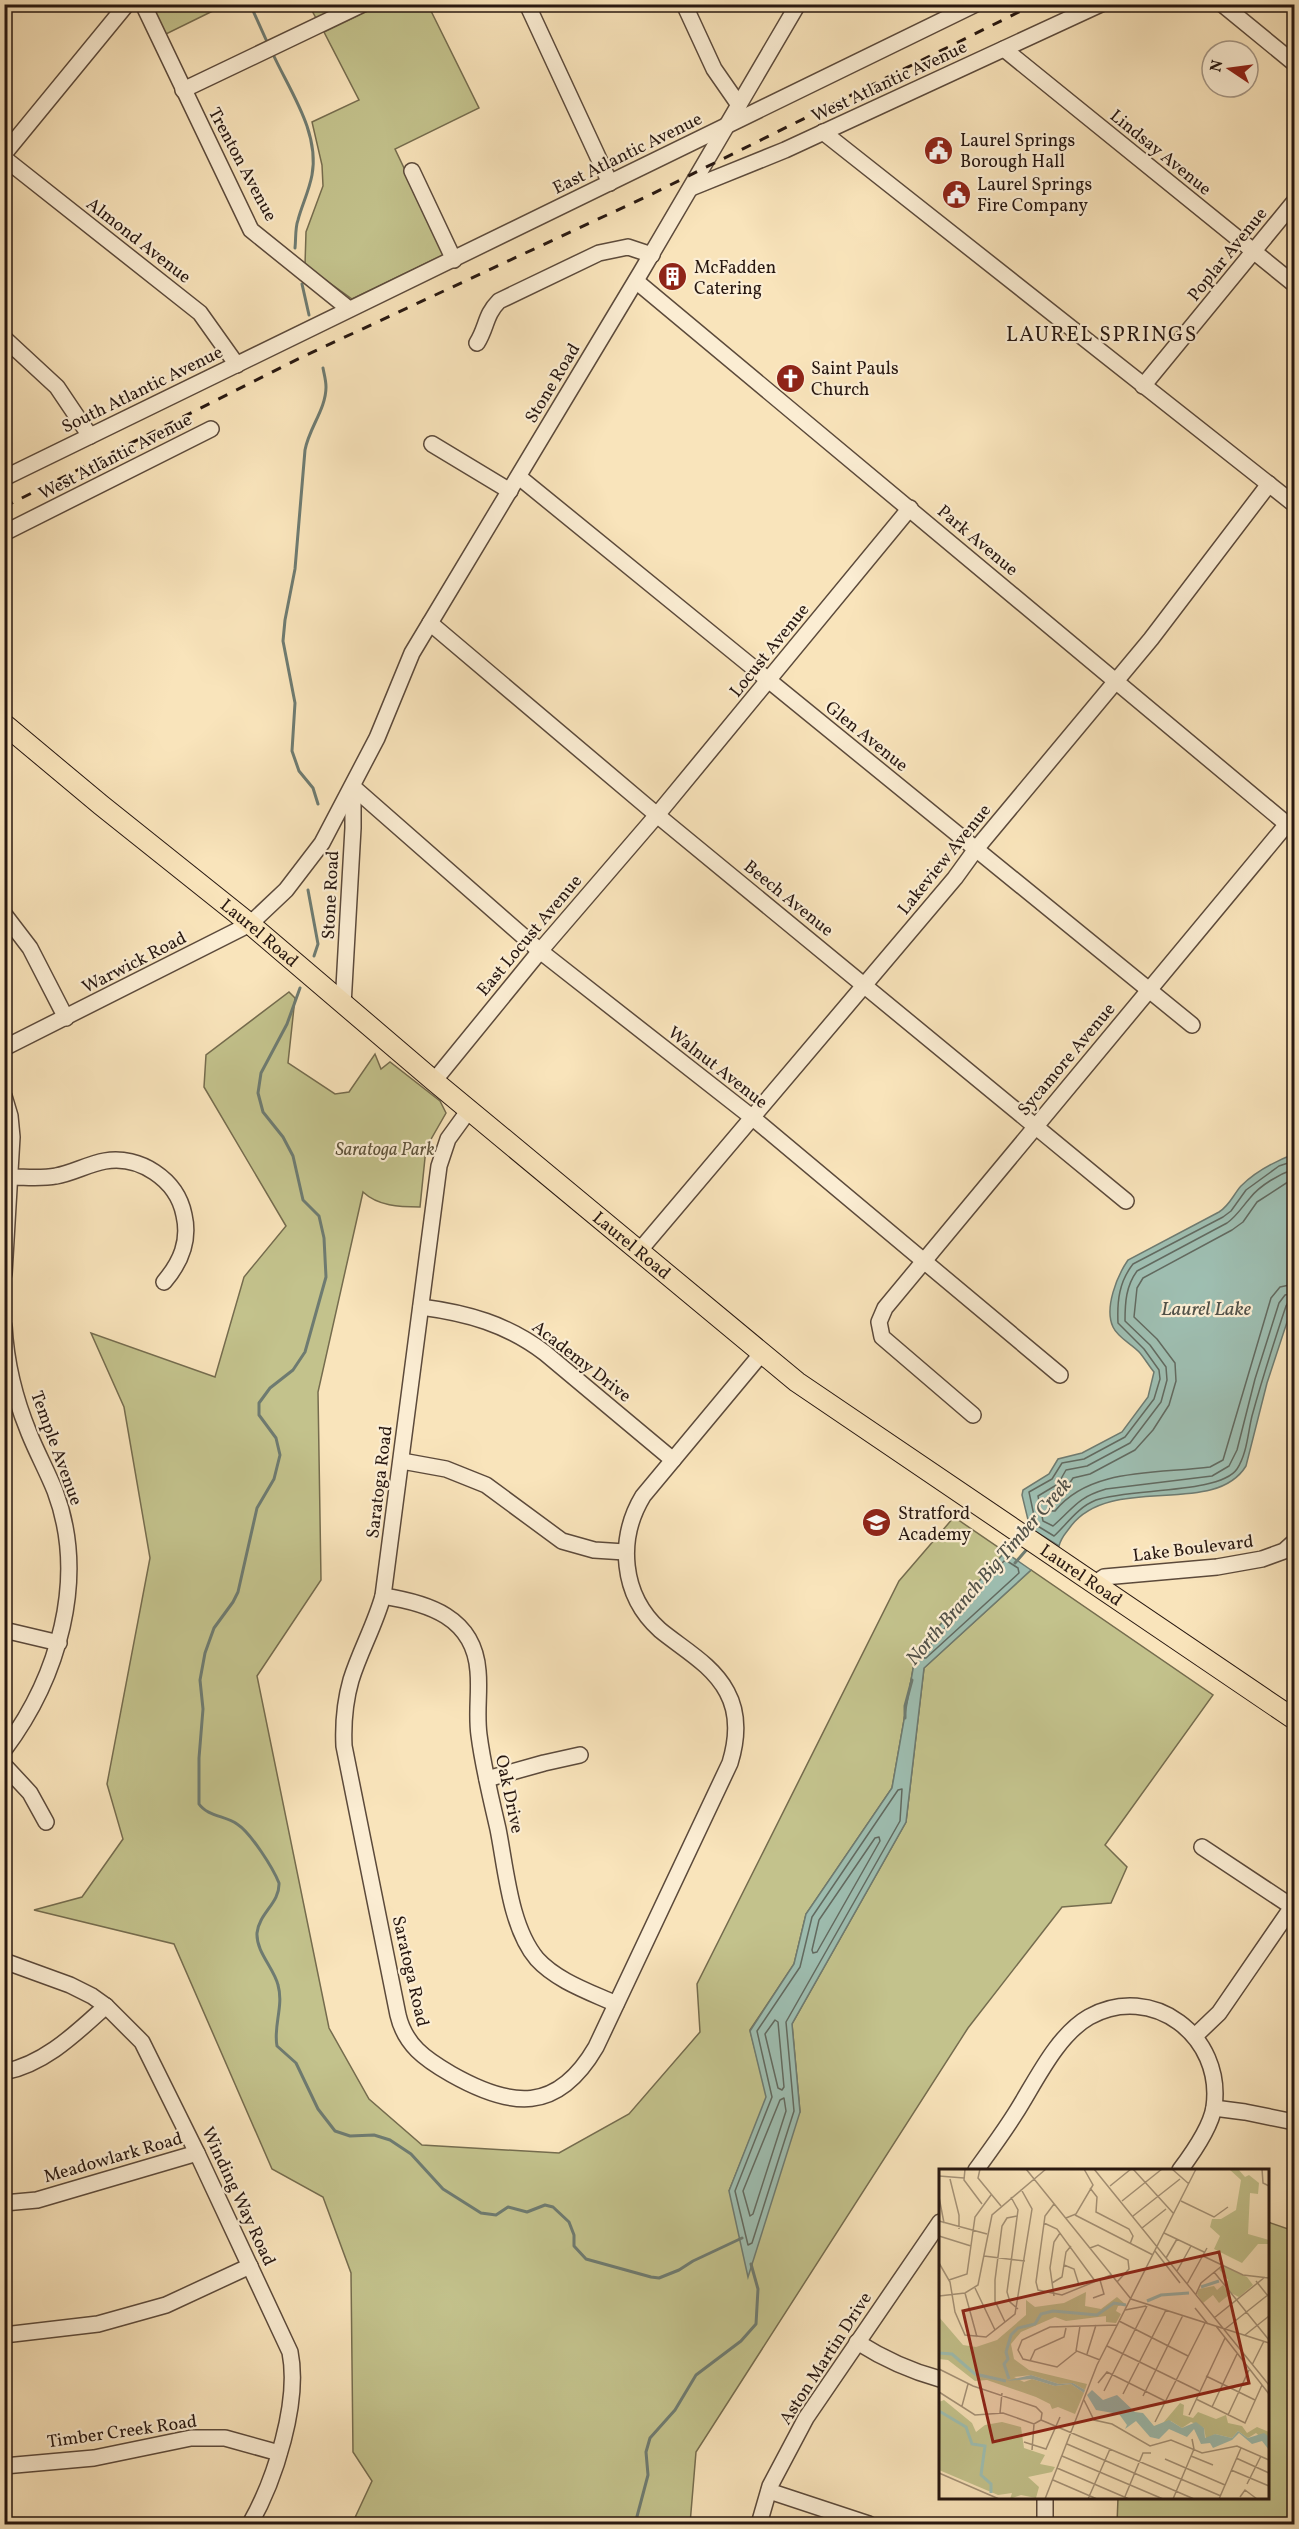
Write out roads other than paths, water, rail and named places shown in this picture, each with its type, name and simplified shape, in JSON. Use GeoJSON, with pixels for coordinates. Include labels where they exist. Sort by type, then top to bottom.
{"type":"FeatureCollection","features":[{"type":"Feature","properties":{"kind":"main road","name":"Laurel Road"},"geometry":{"type":"LineString","coordinates":[[4,724],[250,924],[343,1005],[762,1353],[810,1390],[1294,1719]]}},
{"type":"Feature","properties":{"kind":"street"},"geometry":{"type":"LineString","coordinates":[[4,156],[127,4]]}},
{"type":"Feature","properties":{"kind":"street","name":"Trenton Avenue"},"geometry":{"type":"LineString","coordinates":[[143,4],[252,230],[350,309]]}},
{"type":"Feature","properties":{"kind":"street"},"geometry":{"type":"LineString","coordinates":[[183,90],[363,4]]}},
{"type":"Feature","properties":{"kind":"street"},"geometry":{"type":"LineString","coordinates":[[527,4],[610,183]]}},
{"type":"Feature","properties":{"kind":"street"},"geometry":{"type":"LineString","coordinates":[[684,4],[714,69],[739,105]]}},
{"type":"Feature","properties":{"kind":"street","name":"Stone Road"},"geometry":{"type":"LineString","coordinates":[[274,901],[322,843],[353,788],[377,738],[412,653],[652,255],[798,4]]}},
{"type":"Feature","properties":{"kind":"street","name":"East Atlantic Avenue"},"geometry":{"type":"LineString","coordinates":[[296,336],[976,4]]}},
{"type":"Feature","properties":{"kind":"street","name":"West Atlantic Avenue"},"geometry":{"type":"LineString","coordinates":[[691,188],[823,132],[1101,4]]}},
{"type":"Feature","properties":{"kind":"street"},"geometry":{"type":"LineString","coordinates":[[1222,4],[1294,63]]}},
{"type":"Feature","properties":{"kind":"street","name":"Lindsay Avenue"},"geometry":{"type":"LineString","coordinates":[[1004,50],[1294,284]]}},
{"type":"Feature","properties":{"kind":"street"},"geometry":{"type":"LineString","coordinates":[[823,132],[1294,504]]}},
{"type":"Feature","properties":{"kind":"street"},"geometry":{"type":"LineString","coordinates":[[680,148],[704,164]]}},
{"type":"Feature","properties":{"kind":"street","name":"Almond Avenue"},"geometry":{"type":"LineString","coordinates":[[4,156],[200,313],[237,365]]}},
{"type":"Feature","properties":{"kind":"street"},"geometry":{"type":"LineString","coordinates":[[412,171],[454,260]]}},
{"type":"Feature","properties":{"kind":"street","name":"Poplar Avenue"},"geometry":{"type":"LineString","coordinates":[[1143,386],[1294,201]]}},
{"type":"Feature","properties":{"kind":"street"},"geometry":{"type":"LineString","coordinates":[[477,343],[489,311],[499,301],[599,253],[628,247],[652,255]]}},
{"type":"Feature","properties":{"kind":"street","name":"Park Avenue"},"geometry":{"type":"LineString","coordinates":[[636,281],[1291,827]]}},
{"type":"Feature","properties":{"kind":"street","name":"South Atlantic Avenue"},"geometry":{"type":"LineString","coordinates":[[4,478],[296,336]]}},
{"type":"Feature","properties":{"kind":"street"},"geometry":{"type":"LineString","coordinates":[[4,338],[57,387],[90,436]]}},
{"type":"Feature","properties":{"kind":"street","name":"West Atlantic Avenue"},"geometry":{"type":"LineString","coordinates":[[4,533],[211,429]]}},
{"type":"Feature","properties":{"kind":"street"},"geometry":{"type":"LineString","coordinates":[[432,444],[510,491]]}},
{"type":"Feature","properties":{"kind":"street","name":"Glen Avenue"},"geometry":{"type":"LineString","coordinates":[[519,477],[1192,1025]]}},
{"type":"Feature","properties":{"kind":"street","name":"Lakeview Avenue"},"geometry":{"type":"LineString","coordinates":[[640,1250],[955,878],[976,849],[1116,682],[1269,484]]}},
{"type":"Feature","properties":{"kind":"street","name":"Locust Avenue"},"geometry":{"type":"LineString","coordinates":[[657,815],[910,508]]}},
{"type":"Feature","properties":{"kind":"street","name":"Beech Avenue"},"geometry":{"type":"LineString","coordinates":[[430,623],[657,815],[1126,1201]]}},
{"type":"Feature","properties":{"kind":"street","name":"Stone Road"},"geometry":{"type":"LineString","coordinates":[[343,1005],[353,828],[353,788]]}},
{"type":"Feature","properties":{"kind":"street","name":"Walnut Avenue"},"geometry":{"type":"LineString","coordinates":[[353,788],[540,951],[753,1118],[1060,1375]]}},
{"type":"Feature","properties":{"kind":"street","name":"East Locust Avenue"},"geometry":{"type":"LineString","coordinates":[[434,1081],[540,951],[657,815]]}},
{"type":"Feature","properties":{"kind":"street","name":"Sycamore Avenue"},"geometry":{"type":"LineString","coordinates":[[973,1415],[882,1337],[879,1322],[885,1308],[1148,990],[1291,827]]}},
{"type":"Feature","properties":{"kind":"street","name":"Warwick Road"},"geometry":{"type":"LineString","coordinates":[[4,1048],[250,924],[274,901]]}},
{"type":"Feature","properties":{"kind":"street"},"geometry":{"type":"LineString","coordinates":[[4,914],[30,948],[66,1018]]}},
{"type":"Feature","properties":{"kind":"street"},"geometry":{"type":"LineString","coordinates":[[4,1096],[12,1127],[4,1274]]}},
{"type":"Feature","properties":{"kind":"street","name":"Saratoga Road"},"geometry":{"type":"LineString","coordinates":[[469,1110],[448,1139],[439,1166],[383,1596],[376,1621],[350,1682],[345,1714],[344,1746],[398,2015],[407,2040],[431,2062],[481,2090],[514,2100],[531,2099],[564,2085],[583,2068],[596,2047],[726,1773],[735,1739],[734,1711],[724,1687],[708,1668],[662,1631],[646,1614],[631,1582],[625,1552],[628,1529],[638,1504],[762,1353]]}},
{"type":"Feature","properties":{"kind":"street"},"geometry":{"type":"LineString","coordinates":[[10,1177],[54,1176],[102,1161],[122,1160],[152,1171],[182,1191],[185,1245],[177,1266],[164,1282]]}},
{"type":"Feature","properties":{"kind":"street","name":"Academy Drive"},"geometry":{"type":"LineString","coordinates":[[421,1307],[467,1314],[522,1337],[673,1460]]}},
{"type":"Feature","properties":{"kind":"street","name":"Temple Avenue"},"geometry":{"type":"LineString","coordinates":[[4,1326],[8,1380],[56,1494],[64,1528],[68,1578],[65,1614],[59,1643],[39,1695],[4,1750]]}},
{"type":"Feature","properties":{"kind":"street"},"geometry":{"type":"LineString","coordinates":[[402,1461],[446,1468],[486,1485],[502,1494],[562,1541],[594,1550],[625,1552]]}},
{"type":"Feature","properties":{"kind":"street","name":"Lake Boulevard"},"geometry":{"type":"LineString","coordinates":[[1093,1584],[1104,1577],[1217,1567],[1262,1559],[1284,1551],[1294,1542]]}},
{"type":"Feature","properties":{"kind":"street","name":"Oak Drive"},"geometry":{"type":"LineString","coordinates":[[383,1596],[415,1601],[435,1608],[451,1619],[468,1639],[477,1662],[478,1726],[487,1779],[516,1916],[526,1943],[551,1971],[616,2004]]}},
{"type":"Feature","properties":{"kind":"street"},"geometry":{"type":"LineString","coordinates":[[4,1630],[59,1643]]}},
{"type":"Feature","properties":{"kind":"street"},"geometry":{"type":"LineString","coordinates":[[487,1779],[580,1755]]}},
{"type":"Feature","properties":{"kind":"street"},"geometry":{"type":"LineString","coordinates":[[4,1765],[30,1793],[46,1822]]}},
{"type":"Feature","properties":{"kind":"street"},"geometry":{"type":"LineString","coordinates":[[1195,2036],[1219,2013],[1294,1906],[1202,1847]]}},
{"type":"Feature","properties":{"kind":"street","name":"Winding Way Road"},"geometry":{"type":"LineString","coordinates":[[4,1961],[70,1985],[106,2006],[142,2042],[197,2153],[290,2352],[294,2370],[292,2405],[279,2452],[250,2524]]}},
{"type":"Feature","properties":{"kind":"street"},"geometry":{"type":"LineString","coordinates":[[4,2072],[17,2070],[47,2055],[106,2006]]}},
{"type":"Feature","properties":{"kind":"street"},"geometry":{"type":"LineString","coordinates":[[977,2169],[1014,2116],[1058,2045],[1087,2018],[1107,2008],[1130,2006],[1150,2008],[1173,2018],[1195,2036],[1205,2048],[1212,2070],[1214,2108],[1197,2147],[1181,2169]]}},
{"type":"Feature","properties":{"kind":"street"},"geometry":{"type":"LineString","coordinates":[[1214,2108],[1294,2122]]}},
{"type":"Feature","properties":{"kind":"street","name":"Meadowlark Road"},"geometry":{"type":"LineString","coordinates":[[4,2203],[37,2200],[197,2153]]}},
{"type":"Feature","properties":{"kind":"street","name":"Aston Martin Drive"},"geometry":{"type":"LineString","coordinates":[[759,2524],[769,2491],[806,2418],[939,2223]]}},
{"type":"Feature","properties":{"kind":"street"},"geometry":{"type":"LineString","coordinates":[[4,2335],[98,2324],[145,2311],[166,2305],[250,2266]]}},
{"type":"Feature","properties":{"kind":"street"},"geometry":{"type":"LineString","coordinates":[[857,2343],[880,2357],[913,2372],[939,2379]]}},
{"type":"Feature","properties":{"kind":"street","name":"Timber Creek Road"},"geometry":{"type":"LineString","coordinates":[[4,2466],[94,2458],[191,2438],[225,2438],[279,2452]]}},
{"type":"Feature","properties":{"kind":"street"},"geometry":{"type":"LineString","coordinates":[[769,2491],[869,2524]]}},
{"type":"Feature","properties":{"kind":"street"},"geometry":{"type":"LineString","coordinates":[[1045,2499],[1045,2524]]}},
{"type":"Feature","properties":{"kind":"water","name":"Laurel Lake"},"geometry":{"type":"Polygon","coordinates":[[[1294,1154],[1294,1301],[1267,1383],[1246,1466],[1231,1481],[1211,1490],[1136,1497],[1111,1502],[1089,1510],[1071,1526],[1059,1546],[1030,1528],[1022,1495],[1023,1490],[1049,1474],[1058,1459],[1082,1453],[1122,1432],[1148,1397],[1154,1372],[1140,1353],[1115,1331],[1111,1319],[1113,1292],[1128,1260],[1219,1212],[1229,1203],[1241,1186],[1253,1176],[1294,1154]]]}},
{"type":"Feature","properties":{"kind":"water"},"geometry":{"type":"Polygon","coordinates":[[[1005,1552],[1031,1570],[924,1668],[906,1822],[792,2024],[800,2112],[748,2277],[729,2191],[766,2097],[750,2031],[794,1964],[806,1914],[892,1788],[916,1652],[1005,1552]]]}},
{"type":"Feature","properties":{"kind":"waterway"},"geometry":{"type":"LineString","coordinates":[[250,4],[268,44]]}},
{"type":"Feature","properties":{"kind":"waterway"},"geometry":{"type":"LineString","coordinates":[[272,52],[301,112],[312,143],[312,175],[297,223],[295,248]]}},
{"type":"Feature","properties":{"kind":"waterway"},"geometry":{"type":"LineString","coordinates":[[302,284],[309,315]]}},
{"type":"Feature","properties":{"kind":"waterway"},"geometry":{"type":"LineString","coordinates":[[318,804],[313,788],[299,771],[292,751],[295,703],[283,641],[295,569],[305,450],[325,395],[326,384],[323,368]]}},
{"type":"Feature","properties":{"kind":"waterway"},"geometry":{"type":"LineString","coordinates":[[308,890],[318,944],[314,956]]}},
{"type":"Feature","properties":{"kind":"waterway"},"geometry":{"type":"LineString","coordinates":[[300,988],[287,1024],[261,1073],[258,1093],[263,1112],[283,1137],[293,1156],[303,1200],[319,1216],[324,1238],[326,1277],[305,1352],[293,1370],[270,1388],[259,1403],[259,1415],[276,1438],[280,1455],[274,1479],[257,1508],[238,1592],[214,1628],[205,1653],[200,1680],[203,1709],[199,1758],[199,1804],[207,1811],[233,1821],[243,1829],[261,1851],[279,1883],[276,1896],[261,1920],[257,1933],[259,1947],[276,1979],[280,1993],[276,2031],[277,2046],[296,2063],[318,2109],[335,2131],[350,2136],[374,2135],[390,2140],[411,2154],[443,2189],[481,2213],[496,2215],[508,2207],[527,2212],[545,2205],[553,2207],[569,2222],[574,2235],[574,2246],[586,2259],[659,2278],[742,2238]]}},
{"type":"Feature","properties":{"kind":"waterway","name":"North Branch Big Timber Creek"},"geometry":{"type":"LineString","coordinates":[[1015,1563],[1028,1548]]}},
{"type":"Feature","properties":{"kind":"waterway","name":"North Branch Big Timber Creek"},"geometry":{"type":"LineString","coordinates":[[905,1718],[905,1706],[912,1680]]}},
{"type":"Feature","properties":{"kind":"waterway","name":"North Branch Big Timber Creek"},"geometry":{"type":"LineString","coordinates":[[635,2524],[648,2475],[646,2452],[650,2438],[675,2410],[696,2375],[741,2341],[756,2324],[758,2289],[751,2264]]}},
{"type":"Feature","properties":{"kind":"railway"},"geometry":{"type":"LineString","coordinates":[[4,507],[300,358],[652,194],[1035,4]]}},
{"type":"Feature","properties":{"kind":"place","name":"Laurel Springs Borough Hall"},"geometry":{"type":"Point","coordinates":[939,150]}},
{"type":"Feature","properties":{"kind":"place","name":"Laurel Springs Fire Company"},"geometry":{"type":"Point","coordinates":[956,194]}},
{"type":"Feature","properties":{"kind":"place","name":"McFadden Catering"},"geometry":{"type":"Point","coordinates":[673,277]}},
{"type":"Feature","properties":{"kind":"place","name":"Saint Pauls Church"},"geometry":{"type":"Point","coordinates":[790,378]}},
{"type":"Feature","properties":{"kind":"place","name":"Stratford Academy"},"geometry":{"type":"Point","coordinates":[877,1523]}},
{"type":"Feature","properties":{"kind":"district","name":"LAUREL SPRINGS"},"geometry":{"type":"Point","coordinates":[1102,334]}},
{"type":"Feature","properties":{"kind":"park label","name":"Saratoga Park"},"geometry":{"type":"Point","coordinates":[385,1149]}}]}
